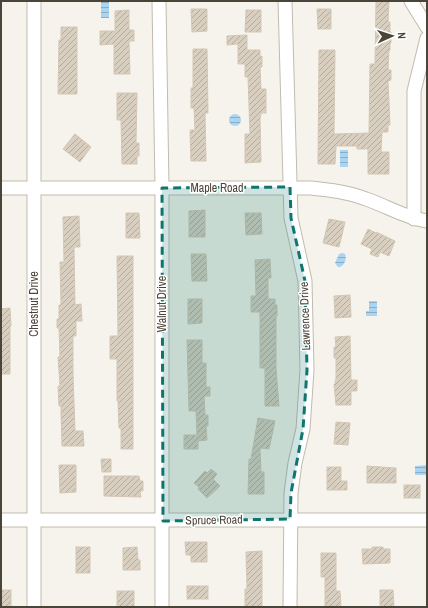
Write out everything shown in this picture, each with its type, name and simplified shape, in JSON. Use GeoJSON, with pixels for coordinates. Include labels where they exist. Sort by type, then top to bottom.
{"type":"FeatureCollection","features":[{"type":"Feature","properties":{"kind":"street","name":"Chestnut Drive"},"geometry":{"type":"LineString","coordinates":[[34,1],[34,607]]}},
{"type":"Feature","properties":{"kind":"street","name":"Walnut Drive"},"geometry":{"type":"LineString","coordinates":[[158,1],[162,188],[162,607]]}},
{"type":"Feature","properties":{"kind":"street","name":"Lawrence Drive"},"geometry":{"type":"LineString","coordinates":[[286,1],[290,218],[305,280],[307,370],[303,429],[295,463],[291,493],[290,607]]}},
{"type":"Feature","properties":{"kind":"street"},"geometry":{"type":"LineString","coordinates":[[411,1],[427,27]]}},
{"type":"Feature","properties":{"kind":"street"},"geometry":{"type":"LineString","coordinates":[[421,220],[414,91],[427,38]]}},
{"type":"Feature","properties":{"kind":"street","name":"Maple Road"},"geometry":{"type":"LineString","coordinates":[[1,188],[312,188],[340,191],[365,198],[421,220]]}},
{"type":"Feature","properties":{"kind":"street","name":"Spruce Road"},"geometry":{"type":"LineString","coordinates":[[1,520],[427,520]]}},
{"type":"Feature","properties":{"kind":"highlighted area"},"geometry":{"type":"Polygon","coordinates":[[[290,187],[291,218],[305,281],[307,370],[303,429],[291,493],[290,519],[163,521],[162,188],[290,187]]]}},
{"type":"Feature","properties":{"kind":"water"},"geometry":{"type":"Polygon","coordinates":[[[109,1],[109,18],[101,18],[101,2],[109,1]]]}},
{"type":"Feature","properties":{"kind":"water"},"geometry":{"type":"Polygon","coordinates":[[[237,114],[240,115],[240,125],[233,126],[230,125],[229,118],[230,115],[237,114]]]}},
{"type":"Feature","properties":{"kind":"water"},"geometry":{"type":"Polygon","coordinates":[[[340,150],[348,150],[348,167],[340,167],[340,150]]]}},
{"type":"Feature","properties":{"kind":"water"},"geometry":{"type":"Polygon","coordinates":[[[339,254],[345,254],[345,261],[342,266],[338,267],[335,263],[339,254]]]}},
{"type":"Feature","properties":{"kind":"water"},"geometry":{"type":"Polygon","coordinates":[[[369,301],[377,301],[377,316],[366,316],[366,311],[369,311],[369,301]]]}},
{"type":"Feature","properties":{"kind":"water"},"geometry":{"type":"Polygon","coordinates":[[[427,465],[427,475],[415,475],[415,466],[427,465]]]}},
{"type":"Feature","properties":{"kind":"building"},"geometry":{"type":"Polygon","coordinates":[[[376,1],[389,1],[388,22],[390,22],[391,32],[388,70],[391,70],[391,80],[388,81],[390,125],[388,125],[388,132],[382,132],[381,152],[389,152],[389,174],[368,174],[368,149],[357,149],[357,146],[336,146],[335,164],[318,164],[319,50],[335,50],[334,134],[369,133],[370,64],[375,64],[376,1]]]}},
{"type":"Feature","properties":{"kind":"building"},"geometry":{"type":"Polygon","coordinates":[[[191,9],[207,9],[207,31],[192,32],[191,9]]]}},
{"type":"Feature","properties":{"kind":"building"},"geometry":{"type":"Polygon","coordinates":[[[317,9],[331,9],[331,29],[318,29],[317,9]]]}},
{"type":"Feature","properties":{"kind":"building"},"geometry":{"type":"Polygon","coordinates":[[[129,10],[129,30],[134,30],[134,41],[129,41],[130,74],[114,74],[114,44],[100,45],[100,31],[115,31],[115,11],[129,10]]]}},
{"type":"Feature","properties":{"kind":"building"},"geometry":{"type":"Polygon","coordinates":[[[246,10],[261,10],[261,32],[245,32],[246,10]]]}},
{"type":"Feature","properties":{"kind":"building"},"geometry":{"type":"Polygon","coordinates":[[[61,27],[77,27],[77,94],[58,94],[59,40],[61,40],[61,27]]]}},
{"type":"Feature","properties":{"kind":"building"},"geometry":{"type":"Polygon","coordinates":[[[247,35],[247,50],[260,50],[260,57],[262,56],[262,67],[260,67],[261,89],[266,89],[266,113],[261,113],[260,119],[261,162],[245,163],[245,134],[250,134],[248,77],[245,77],[245,64],[238,64],[238,44],[227,45],[227,36],[247,35]]]}},
{"type":"Feature","properties":{"kind":"building"},"geometry":{"type":"Polygon","coordinates":[[[193,49],[207,49],[208,113],[205,113],[206,161],[191,161],[190,130],[195,130],[194,108],[191,108],[191,88],[193,88],[193,49]]]}},
{"type":"Feature","properties":{"kind":"building"},"geometry":{"type":"Polygon","coordinates":[[[117,93],[137,93],[136,143],[139,143],[139,156],[137,156],[137,164],[122,164],[121,120],[117,120],[117,93]]]}},
{"type":"Feature","properties":{"kind":"building"},"geometry":{"type":"Polygon","coordinates":[[[75,134],[91,147],[80,162],[63,149],[75,134]]]}},
{"type":"Feature","properties":{"kind":"building"},"geometry":{"type":"Polygon","coordinates":[[[205,210],[205,237],[189,237],[189,211],[205,210]]]}},
{"type":"Feature","properties":{"kind":"building"},"geometry":{"type":"Polygon","coordinates":[[[126,213],[139,213],[140,238],[126,238],[126,213]]]}},
{"type":"Feature","properties":{"kind":"building"},"geometry":{"type":"Polygon","coordinates":[[[245,213],[261,213],[262,234],[246,235],[245,213]]]}},
{"type":"Feature","properties":{"kind":"building"},"geometry":{"type":"Polygon","coordinates":[[[79,216],[80,247],[74,247],[75,305],[81,304],[82,321],[76,321],[76,336],[73,336],[73,374],[75,431],[83,431],[84,446],[62,446],[61,406],[59,406],[58,386],[60,386],[58,357],[60,357],[59,328],[57,328],[57,319],[59,319],[59,305],[61,305],[60,262],[64,262],[63,217],[79,216]]]}},
{"type":"Feature","properties":{"kind":"building"},"geometry":{"type":"Polygon","coordinates":[[[329,219],[345,222],[339,247],[323,243],[329,219]]]}},
{"type":"Feature","properties":{"kind":"building"},"geometry":{"type":"Polygon","coordinates":[[[368,229],[395,241],[389,256],[380,252],[378,257],[370,254],[372,249],[361,244],[368,229]]]}},
{"type":"Feature","properties":{"kind":"building"},"geometry":{"type":"Polygon","coordinates":[[[191,254],[206,254],[207,281],[192,281],[191,254]]]}},
{"type":"Feature","properties":{"kind":"building"},"geometry":{"type":"Polygon","coordinates":[[[117,256],[133,256],[133,449],[121,449],[121,428],[119,428],[117,401],[117,359],[110,359],[110,336],[118,336],[117,256]]]}},
{"type":"Feature","properties":{"kind":"building"},"geometry":{"type":"Polygon","coordinates":[[[270,259],[271,278],[268,278],[268,299],[275,299],[275,305],[277,305],[276,368],[279,406],[265,406],[265,368],[260,368],[260,312],[251,312],[251,296],[256,296],[255,260],[270,259]]]}},
{"type":"Feature","properties":{"kind":"building"},"geometry":{"type":"Polygon","coordinates":[[[350,295],[351,317],[335,318],[334,296],[350,295]]]}},
{"type":"Feature","properties":{"kind":"building"},"geometry":{"type":"Polygon","coordinates":[[[188,299],[202,299],[202,323],[188,324],[188,299]]]}},
{"type":"Feature","properties":{"kind":"building"},"geometry":{"type":"Polygon","coordinates":[[[10,308],[10,374],[1,374],[1,309],[10,308]]]}},
{"type":"Feature","properties":{"kind":"building"},"geometry":{"type":"Polygon","coordinates":[[[350,336],[351,380],[357,380],[357,391],[351,391],[351,405],[336,405],[334,384],[336,378],[336,358],[334,358],[334,347],[336,347],[335,337],[350,336]]]}},
{"type":"Feature","properties":{"kind":"building"},"geometry":{"type":"Polygon","coordinates":[[[187,340],[202,340],[202,363],[206,363],[206,387],[210,387],[210,396],[204,396],[205,415],[208,415],[208,426],[206,426],[207,440],[198,441],[198,449],[184,449],[184,435],[197,435],[196,411],[189,411],[187,340]]]}},
{"type":"Feature","properties":{"kind":"building"},"geometry":{"type":"Polygon","coordinates":[[[258,418],[275,421],[269,449],[260,448],[261,472],[264,472],[264,494],[248,494],[249,459],[251,459],[258,418]]]}},
{"type":"Feature","properties":{"kind":"building"},"geometry":{"type":"Polygon","coordinates":[[[336,422],[350,423],[348,445],[334,444],[336,422]]]}},
{"type":"Feature","properties":{"kind":"building"},"geometry":{"type":"Polygon","coordinates":[[[101,459],[111,459],[111,472],[102,472],[101,459]]]}},
{"type":"Feature","properties":{"kind":"building"},"geometry":{"type":"Polygon","coordinates":[[[59,465],[76,465],[76,492],[60,493],[59,465]]]}},
{"type":"Feature","properties":{"kind":"building"},"geometry":{"type":"Polygon","coordinates":[[[367,466],[396,468],[396,483],[367,483],[367,466]]]}},
{"type":"Feature","properties":{"kind":"building"},"geometry":{"type":"Polygon","coordinates":[[[327,467],[341,467],[341,481],[347,481],[347,490],[327,490],[327,467]]]}},
{"type":"Feature","properties":{"kind":"building"},"geometry":{"type":"Polygon","coordinates":[[[211,469],[217,474],[213,479],[220,486],[207,498],[194,483],[205,471],[207,473],[211,469]]]}},
{"type":"Feature","properties":{"kind":"building"},"geometry":{"type":"Polygon","coordinates":[[[104,476],[139,476],[140,481],[143,481],[143,491],[140,491],[141,497],[104,496],[104,476]]]}},
{"type":"Feature","properties":{"kind":"building"},"geometry":{"type":"Polygon","coordinates":[[[404,485],[420,485],[420,498],[404,498],[404,485]]]}},
{"type":"Feature","properties":{"kind":"building"},"geometry":{"type":"Polygon","coordinates":[[[185,542],[207,542],[207,562],[191,562],[191,555],[186,555],[185,542]]]}},
{"type":"Feature","properties":{"kind":"building"},"geometry":{"type":"Polygon","coordinates":[[[76,547],[90,547],[90,573],[76,573],[76,547]]]}},
{"type":"Feature","properties":{"kind":"building"},"geometry":{"type":"Polygon","coordinates":[[[137,547],[138,560],[140,560],[140,570],[123,570],[123,548],[137,547]]]}},
{"type":"Feature","properties":{"kind":"building"},"geometry":{"type":"Polygon","coordinates":[[[372,547],[383,547],[383,549],[390,549],[390,563],[363,564],[362,549],[372,549],[372,547]]]}},
{"type":"Feature","properties":{"kind":"building"},"geometry":{"type":"Polygon","coordinates":[[[262,551],[262,607],[245,607],[245,589],[247,589],[246,552],[262,551]]]}},
{"type":"Feature","properties":{"kind":"building"},"geometry":{"type":"Polygon","coordinates":[[[321,553],[336,553],[336,591],[340,591],[341,607],[325,607],[325,577],[321,577],[321,553]]]}},
{"type":"Feature","properties":{"kind":"building"},"geometry":{"type":"Polygon","coordinates":[[[187,586],[208,586],[208,599],[187,599],[187,586]]]}},
{"type":"Feature","properties":{"kind":"building"},"geometry":{"type":"Polygon","coordinates":[[[1,590],[11,590],[11,607],[1,607],[1,590]]]}},
{"type":"Feature","properties":{"kind":"building"},"geometry":{"type":"Polygon","coordinates":[[[380,590],[393,590],[394,607],[380,607],[380,590]]]}},
{"type":"Feature","properties":{"kind":"building"},"geometry":{"type":"Polygon","coordinates":[[[117,591],[134,591],[134,607],[117,607],[117,591]]]}}]}
